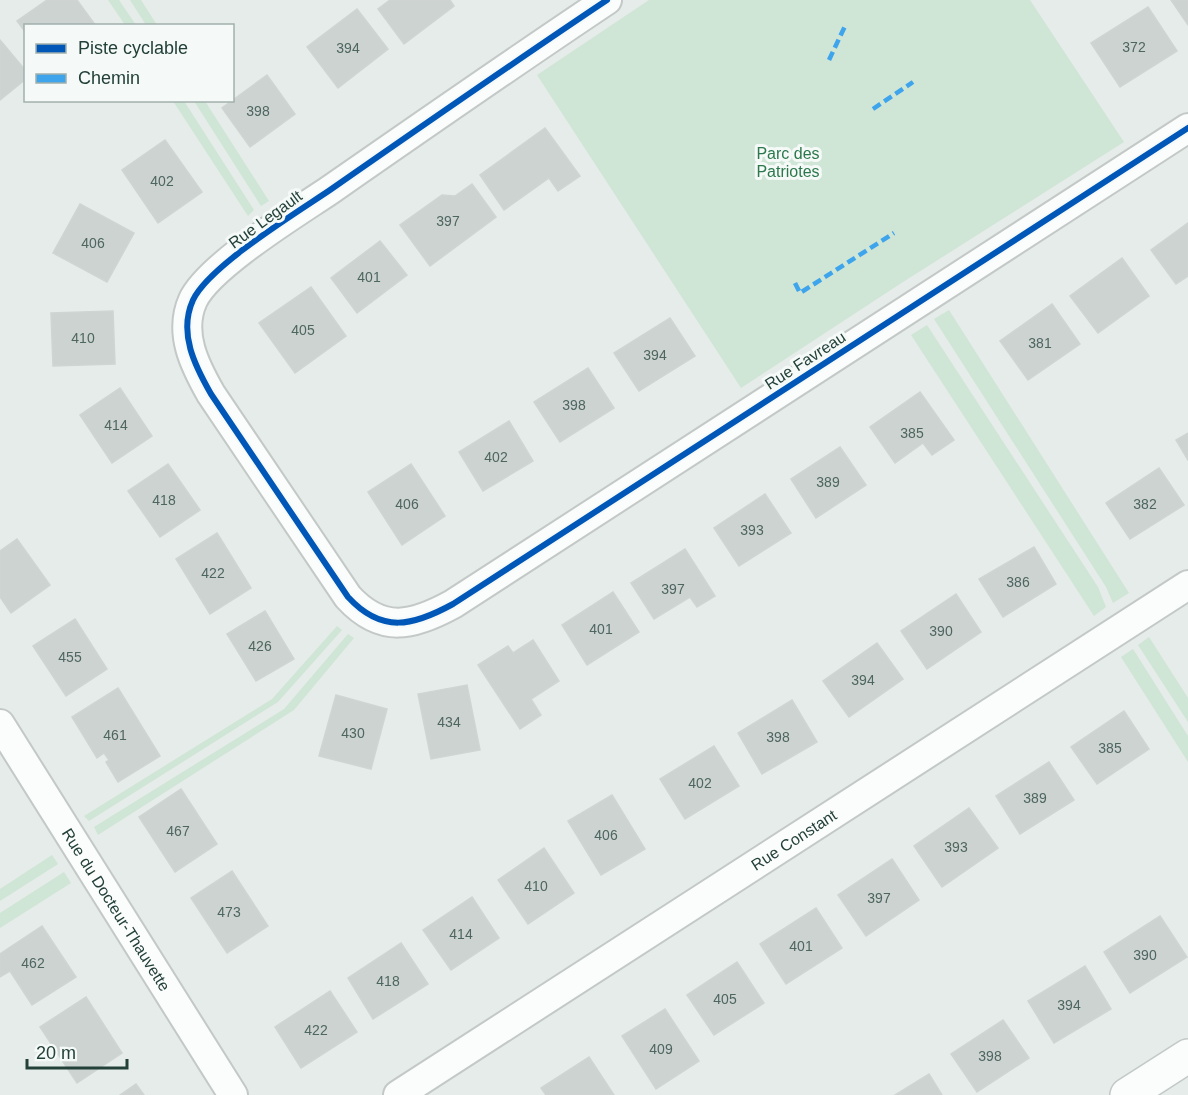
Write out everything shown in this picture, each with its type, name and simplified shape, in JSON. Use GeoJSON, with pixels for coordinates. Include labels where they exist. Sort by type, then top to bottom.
{"type":"FeatureCollection","features":[{"type":"Feature","properties":{"kind":"street","name":"Rue Legault"},"geometry":{"type":"LineString","coordinates":[[436,614],[407,623],[384,622],[364,613],[348,597],[227,420],[196,369],[187,333],[190,308],[202,285],[228,262],[525,54],[607,0]]}},
{"type":"Feature","properties":{"kind":"street","name":"Rue Favreau"},"geometry":{"type":"LineString","coordinates":[[436,614],[1188,128]]}},
{"type":"Feature","properties":{"kind":"street","name":"Rue Constant"},"geometry":{"type":"LineString","coordinates":[[398,1095],[1188,585]]}},
{"type":"Feature","properties":{"kind":"street","name":"Rue du Docteur-Thauvette"},"geometry":{"type":"LineString","coordinates":[[0,724],[233,1095]]}},
{"type":"Feature","properties":{"kind":"street"},"geometry":{"type":"LineString","coordinates":[[1127,1095],[1188,1056]]}},
{"type":"Feature","properties":{"kind":"green space"},"geometry":{"type":"Polygon","coordinates":[[[108,0],[119,0],[135,24],[124,24],[108,0]]]}},
{"type":"Feature","properties":{"kind":"green space"},"geometry":{"type":"Polygon","coordinates":[[[130,0],[141,0],[156,24],[145,24],[130,0]]]}},
{"type":"Feature","properties":{"kind":"green space","name":"Parc des Patriotes"},"geometry":{"type":"Polygon","coordinates":[[[649,0],[1030,0],[1124,142],[741,388],[537,75],[649,0]]]}},
{"type":"Feature","properties":{"kind":"green space"},"geometry":{"type":"Polygon","coordinates":[[[174,102],[185,102],[254,210],[248,216],[174,102]]]}},
{"type":"Feature","properties":{"kind":"green space"},"geometry":{"type":"Polygon","coordinates":[[[195,102],[206,102],[269,201],[261,206],[195,102]]]}},
{"type":"Feature","properties":{"kind":"green space"},"geometry":{"type":"Polygon","coordinates":[[[949,310],[1129,593],[1113,603],[1106,587],[934,319],[949,310]]]}},
{"type":"Feature","properties":{"kind":"green space"},"geometry":{"type":"Polygon","coordinates":[[[927,325],[1098,587],[1106,607],[1094,616],[911,335],[927,325]]]}},
{"type":"Feature","properties":{"kind":"green space"},"geometry":{"type":"Polygon","coordinates":[[[337,626],[342,630],[278,702],[89,821],[84,816],[272,699],[337,626]]]}},
{"type":"Feature","properties":{"kind":"green space"},"geometry":{"type":"Polygon","coordinates":[[[348,634],[354,638],[294,710],[98,835],[94,827],[284,709],[348,634]]]}},
{"type":"Feature","properties":{"kind":"green space"},"geometry":{"type":"Polygon","coordinates":[[[1149,637],[1188,698],[1188,722],[1138,645],[1149,637]]]}},
{"type":"Feature","properties":{"kind":"green space"},"geometry":{"type":"Polygon","coordinates":[[[1133,649],[1188,736],[1188,762],[1121,657],[1133,649]]]}},
{"type":"Feature","properties":{"kind":"green space"},"geometry":{"type":"Polygon","coordinates":[[[52,855],[58,864],[0,901],[0,889],[52,855]]]}},
{"type":"Feature","properties":{"kind":"green space"},"geometry":{"type":"Polygon","coordinates":[[[64,872],[71,883],[0,928],[0,913],[64,872]]]}},
{"type":"Feature","properties":{"kind":"building"},"geometry":{"type":"Polygon","coordinates":[[[47,0],[77,0],[95,24],[24,24],[24,30],[17,21],[47,0]]]}},
{"type":"Feature","properties":{"kind":"building"},"geometry":{"type":"Polygon","coordinates":[[[390,0],[450,0],[454,6],[404,44],[378,9],[390,0]]]}},
{"type":"Feature","properties":{"kind":"building"},"geometry":{"type":"Polygon","coordinates":[[[1171,0],[1188,0],[1188,25],[1171,0]]]}},
{"type":"Feature","properties":{"kind":"building"},"geometry":{"type":"Polygon","coordinates":[[[1148,7],[1177,51],[1120,87],[1091,43],[1148,7]]]}},
{"type":"Feature","properties":{"kind":"building"},"geometry":{"type":"Polygon","coordinates":[[[357,9],[388,49],[338,88],[307,47],[357,9]]]}},
{"type":"Feature","properties":{"kind":"building"},"geometry":{"type":"Polygon","coordinates":[[[0,40],[24,69],[24,81],[0,100],[0,40]]]}},
{"type":"Feature","properties":{"kind":"building"},"geometry":{"type":"Polygon","coordinates":[[[267,75],[295,114],[250,147],[222,108],[234,102],[234,99],[267,75]]]}},
{"type":"Feature","properties":{"kind":"building"},"geometry":{"type":"Polygon","coordinates":[[[545,128],[580,176],[558,191],[549,178],[504,210],[480,175],[545,128]]]}},
{"type":"Feature","properties":{"kind":"building"},"geometry":{"type":"Polygon","coordinates":[[[165,140],[202,192],[158,223],[122,170],[165,140]]]}},
{"type":"Feature","properties":{"kind":"building"},"geometry":{"type":"Polygon","coordinates":[[[472,184],[496,217],[430,266],[400,225],[442,195],[455,196],[472,184]]]}},
{"type":"Feature","properties":{"kind":"building"},"geometry":{"type":"Polygon","coordinates":[[[80,204],[134,233],[107,282],[53,253],[80,204]]]}},
{"type":"Feature","properties":{"kind":"building"},"geometry":{"type":"Polygon","coordinates":[[[1188,223],[1188,276],[1176,284],[1151,250],[1188,223]]]}},
{"type":"Feature","properties":{"kind":"building"},"geometry":{"type":"Polygon","coordinates":[[[380,241],[407,275],[357,313],[331,278],[380,241]]]}},
{"type":"Feature","properties":{"kind":"building"},"geometry":{"type":"Polygon","coordinates":[[[1122,258],[1149,296],[1098,333],[1070,296],[1122,258]]]}},
{"type":"Feature","properties":{"kind":"building"},"geometry":{"type":"Polygon","coordinates":[[[311,287],[346,336],[295,373],[259,323],[311,287]]]}},
{"type":"Feature","properties":{"kind":"building"},"geometry":{"type":"Polygon","coordinates":[[[1052,304],[1080,344],[1028,380],[1000,341],[1052,304]]]}},
{"type":"Feature","properties":{"kind":"building"},"geometry":{"type":"Polygon","coordinates":[[[113,311],[115,364],[53,366],[51,313],[113,311]]]}},
{"type":"Feature","properties":{"kind":"building"},"geometry":{"type":"Polygon","coordinates":[[[670,318],[695,356],[639,391],[614,353],[670,318]]]}},
{"type":"Feature","properties":{"kind":"building"},"geometry":{"type":"Polygon","coordinates":[[[588,368],[614,408],[560,442],[534,402],[588,368]]]}},
{"type":"Feature","properties":{"kind":"building"},"geometry":{"type":"Polygon","coordinates":[[[120,388],[152,436],[112,463],[80,415],[120,388]]]}},
{"type":"Feature","properties":{"kind":"building"},"geometry":{"type":"Polygon","coordinates":[[[920,392],[954,440],[932,455],[923,443],[895,463],[870,427],[920,392]]]}},
{"type":"Feature","properties":{"kind":"building"},"geometry":{"type":"Polygon","coordinates":[[[509,421],[533,461],[483,491],[459,452],[509,421]]]}},
{"type":"Feature","properties":{"kind":"building"},"geometry":{"type":"Polygon","coordinates":[[[1188,433],[1188,460],[1176,440],[1188,433]]]}},
{"type":"Feature","properties":{"kind":"building"},"geometry":{"type":"Polygon","coordinates":[[[840,447],[866,485],[816,518],[791,479],[840,447]]]}},
{"type":"Feature","properties":{"kind":"building"},"geometry":{"type":"Polygon","coordinates":[[[168,464],[200,510],[160,537],[128,491],[168,464]]]}},
{"type":"Feature","properties":{"kind":"building"},"geometry":{"type":"Polygon","coordinates":[[[411,464],[445,516],[402,545],[368,492],[411,464]]]}},
{"type":"Feature","properties":{"kind":"building"},"geometry":{"type":"Polygon","coordinates":[[[1159,468],[1184,505],[1130,539],[1106,503],[1159,468]]]}},
{"type":"Feature","properties":{"kind":"building"},"geometry":{"type":"Polygon","coordinates":[[[765,494],[791,533],[739,566],[714,528],[765,494]]]}},
{"type":"Feature","properties":{"kind":"building"},"geometry":{"type":"Polygon","coordinates":[[[217,533],[251,588],[210,614],[176,559],[217,533]]]}},
{"type":"Feature","properties":{"kind":"building"},"geometry":{"type":"Polygon","coordinates":[[[17,539],[50,585],[11,613],[0,597],[0,551],[17,539]]]}},
{"type":"Feature","properties":{"kind":"building"},"geometry":{"type":"Polygon","coordinates":[[[1034,547],[1056,584],[1003,617],[979,579],[1034,547]]]}},
{"type":"Feature","properties":{"kind":"building"},"geometry":{"type":"Polygon","coordinates":[[[685,549],[715,596],[697,607],[690,597],[654,619],[631,583],[685,549]]]}},
{"type":"Feature","properties":{"kind":"building"},"geometry":{"type":"Polygon","coordinates":[[[613,592],[639,632],[587,665],[562,625],[613,592]]]}},
{"type":"Feature","properties":{"kind":"building"},"geometry":{"type":"Polygon","coordinates":[[[956,594],[981,632],[927,669],[901,631],[956,594]]]}},
{"type":"Feature","properties":{"kind":"building"},"geometry":{"type":"Polygon","coordinates":[[[265,611],[294,659],[256,681],[227,634],[265,611]]]}},
{"type":"Feature","properties":{"kind":"building"},"geometry":{"type":"Polygon","coordinates":[[[75,619],[107,669],[66,696],[33,646],[75,619]]]}},
{"type":"Feature","properties":{"kind":"building"},"geometry":{"type":"Polygon","coordinates":[[[533,640],[559,681],[531,699],[541,715],[520,729],[478,665],[508,646],[513,653],[533,640]]]}},
{"type":"Feature","properties":{"kind":"building"},"geometry":{"type":"Polygon","coordinates":[[[877,643],[903,679],[849,717],[823,681],[877,643]]]}},
{"type":"Feature","properties":{"kind":"building"},"geometry":{"type":"Polygon","coordinates":[[[467,685],[480,750],[431,759],[418,694],[467,685]]]}},
{"type":"Feature","properties":{"kind":"building"},"geometry":{"type":"Polygon","coordinates":[[[118,688],[160,756],[118,782],[106,762],[109,760],[104,753],[97,758],[72,717],[118,688]]]}},
{"type":"Feature","properties":{"kind":"building"},"geometry":{"type":"Polygon","coordinates":[[[336,695],[387,709],[371,769],[319,756],[336,695]]]}},
{"type":"Feature","properties":{"kind":"building"},"geometry":{"type":"Polygon","coordinates":[[[792,700],[817,742],[762,774],[738,733],[792,700]]]}},
{"type":"Feature","properties":{"kind":"building"},"geometry":{"type":"Polygon","coordinates":[[[1124,711],[1149,749],[1097,784],[1071,747],[1124,711]]]}},
{"type":"Feature","properties":{"kind":"building"},"geometry":{"type":"Polygon","coordinates":[[[714,746],[739,786],[685,819],[660,779],[714,746]]]}},
{"type":"Feature","properties":{"kind":"building"},"geometry":{"type":"Polygon","coordinates":[[[1049,762],[1074,800],[1020,834],[996,796],[1049,762]]]}},
{"type":"Feature","properties":{"kind":"building"},"geometry":{"type":"Polygon","coordinates":[[[181,789],[217,844],[175,872],[139,817],[181,789]]]}},
{"type":"Feature","properties":{"kind":"building"},"geometry":{"type":"Polygon","coordinates":[[[612,795],[645,849],[601,875],[568,821],[612,795]]]}},
{"type":"Feature","properties":{"kind":"building"},"geometry":{"type":"Polygon","coordinates":[[[969,808],[998,848],[942,887],[914,846],[969,808]]]}},
{"type":"Feature","properties":{"kind":"building"},"geometry":{"type":"Polygon","coordinates":[[[544,848],[574,893],[528,924],[498,880],[544,848]]]}},
{"type":"Feature","properties":{"kind":"building"},"geometry":{"type":"Polygon","coordinates":[[[892,859],[919,900],[866,936],[838,895],[892,859]]]}},
{"type":"Feature","properties":{"kind":"building"},"geometry":{"type":"Polygon","coordinates":[[[232,871],[268,926],[227,953],[191,898],[232,871]]]}},
{"type":"Feature","properties":{"kind":"building"},"geometry":{"type":"Polygon","coordinates":[[[472,897],[499,938],[451,970],[423,930],[472,897]]]}},
{"type":"Feature","properties":{"kind":"building"},"geometry":{"type":"Polygon","coordinates":[[[816,908],[842,948],[786,984],[760,944],[816,908]]]}},
{"type":"Feature","properties":{"kind":"building"},"geometry":{"type":"Polygon","coordinates":[[[1160,916],[1187,957],[1130,993],[1104,952],[1160,916]]]}},
{"type":"Feature","properties":{"kind":"building"},"geometry":{"type":"Polygon","coordinates":[[[42,926],[76,977],[32,1005],[10,971],[0,977],[0,954],[42,926]]]}},
{"type":"Feature","properties":{"kind":"building"},"geometry":{"type":"Polygon","coordinates":[[[401,943],[428,984],[373,1019],[348,978],[401,943]]]}},
{"type":"Feature","properties":{"kind":"building"},"geometry":{"type":"Polygon","coordinates":[[[737,962],[764,1003],[714,1035],[687,995],[737,962]]]}},
{"type":"Feature","properties":{"kind":"building"},"geometry":{"type":"Polygon","coordinates":[[[1085,966],[1111,1009],[1054,1043],[1028,1001],[1085,966]]]}},
{"type":"Feature","properties":{"kind":"building"},"geometry":{"type":"Polygon","coordinates":[[[330,991],[357,1032],[301,1068],[275,1027],[330,991]]]}},
{"type":"Feature","properties":{"kind":"building"},"geometry":{"type":"Polygon","coordinates":[[[86,997],[122,1053],[77,1083],[40,1027],[86,997]]]}},
{"type":"Feature","properties":{"kind":"building"},"geometry":{"type":"Polygon","coordinates":[[[665,1009],[699,1061],[656,1089],[622,1036],[665,1009]]]}},
{"type":"Feature","properties":{"kind":"building"},"geometry":{"type":"Polygon","coordinates":[[[1003,1020],[1029,1058],[977,1092],[951,1054],[1003,1020]]]}},
{"type":"Feature","properties":{"kind":"building"},"geometry":{"type":"Polygon","coordinates":[[[589,1057],[614,1095],[546,1095],[541,1088],[589,1057]]]}},
{"type":"Feature","properties":{"kind":"building"},"geometry":{"type":"Polygon","coordinates":[[[929,1074],[942,1095],[895,1095],[929,1074]]]}},
{"type":"Feature","properties":{"kind":"building"},"geometry":{"type":"Polygon","coordinates":[[[136,1084],[144,1095],[120,1095],[136,1084]]]}},
{"type":"Feature","properties":{"kind":"marked path"},"geometry":{"type":"LineString","coordinates":[[829,60],[846,24]]}},
{"type":"Feature","properties":{"kind":"marked path"},"geometry":{"type":"LineString","coordinates":[[873,109],[913,82]]}},
{"type":"Feature","properties":{"kind":"marked path"},"geometry":{"type":"LineString","coordinates":[[795,283],[800,293],[894,233]]}},
{"type":"Feature","properties":{"kind":"cycle path"},"geometry":{"type":"LineString","coordinates":[[607,0],[234,256],[202,286],[193,300],[187,325],[190,349],[211,394],[348,597],[373,617],[398,623],[411,621],[453,604],[1188,128]]}}]}
